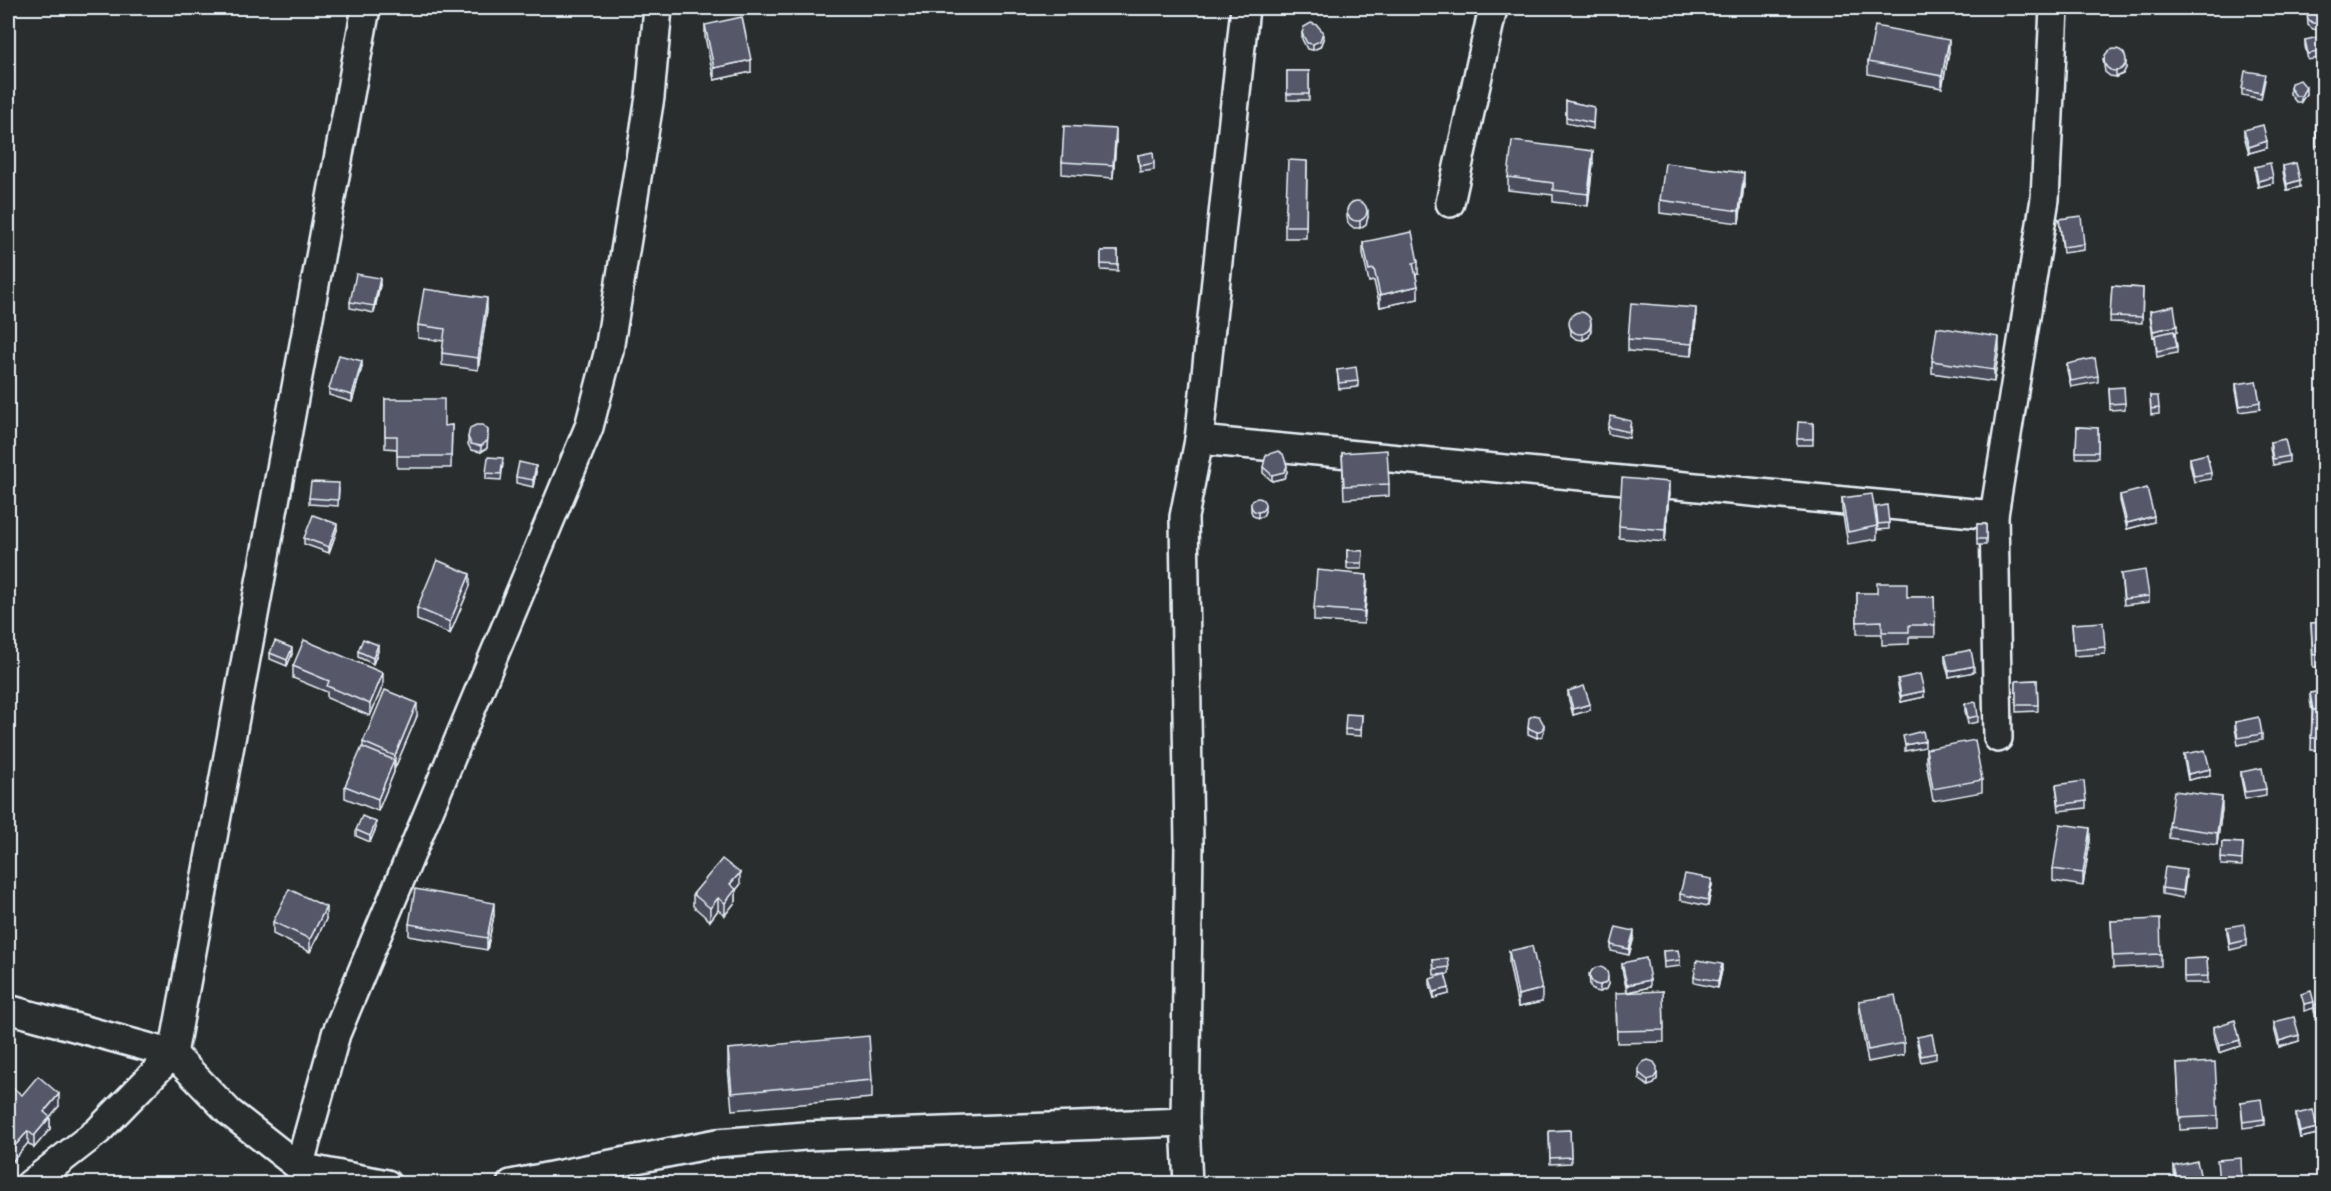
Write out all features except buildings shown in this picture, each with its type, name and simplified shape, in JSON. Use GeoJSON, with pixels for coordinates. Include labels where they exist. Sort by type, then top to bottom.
{"type":"FeatureCollection","features":[{"type":"Feature","properties":{"kind":"street"},"geometry":{"type":"LineString","coordinates":[[30,1184],[98,1131],[173,1054],[366,8]]}},
{"type":"Feature","properties":{"kind":"street"},"geometry":{"type":"LineString","coordinates":[[299,1167],[336,1034],[589,427],[609,350],[650,97],[658,8]]}},
{"type":"Feature","properties":{"kind":"street"},"geometry":{"type":"LineString","coordinates":[[1188,1184],[1185,1122],[1189,845],[1184,517],[1199,440],[1245,8]]}},
{"type":"Feature","properties":{"kind":"street"},"geometry":{"type":"LineString","coordinates":[[1449,203],[1493,8]]}},
{"type":"Feature","properties":{"kind":"street"},"geometry":{"type":"LineString","coordinates":[[1998,738],[1994,515],[2044,199],[2054,8]]}},
{"type":"Feature","properties":{"kind":"street"},"geometry":{"type":"LineString","coordinates":[[1199,440],[1994,515]]}},
{"type":"Feature","properties":{"kind":"street"},"geometry":{"type":"LineString","coordinates":[[8,1009],[173,1054],[230,1112],[299,1167],[387,1184]]}},
{"type":"Feature","properties":{"kind":"street"},"geometry":{"type":"LineString","coordinates":[[511,1184],[717,1143],[805,1136],[1185,1122]]}}]}
